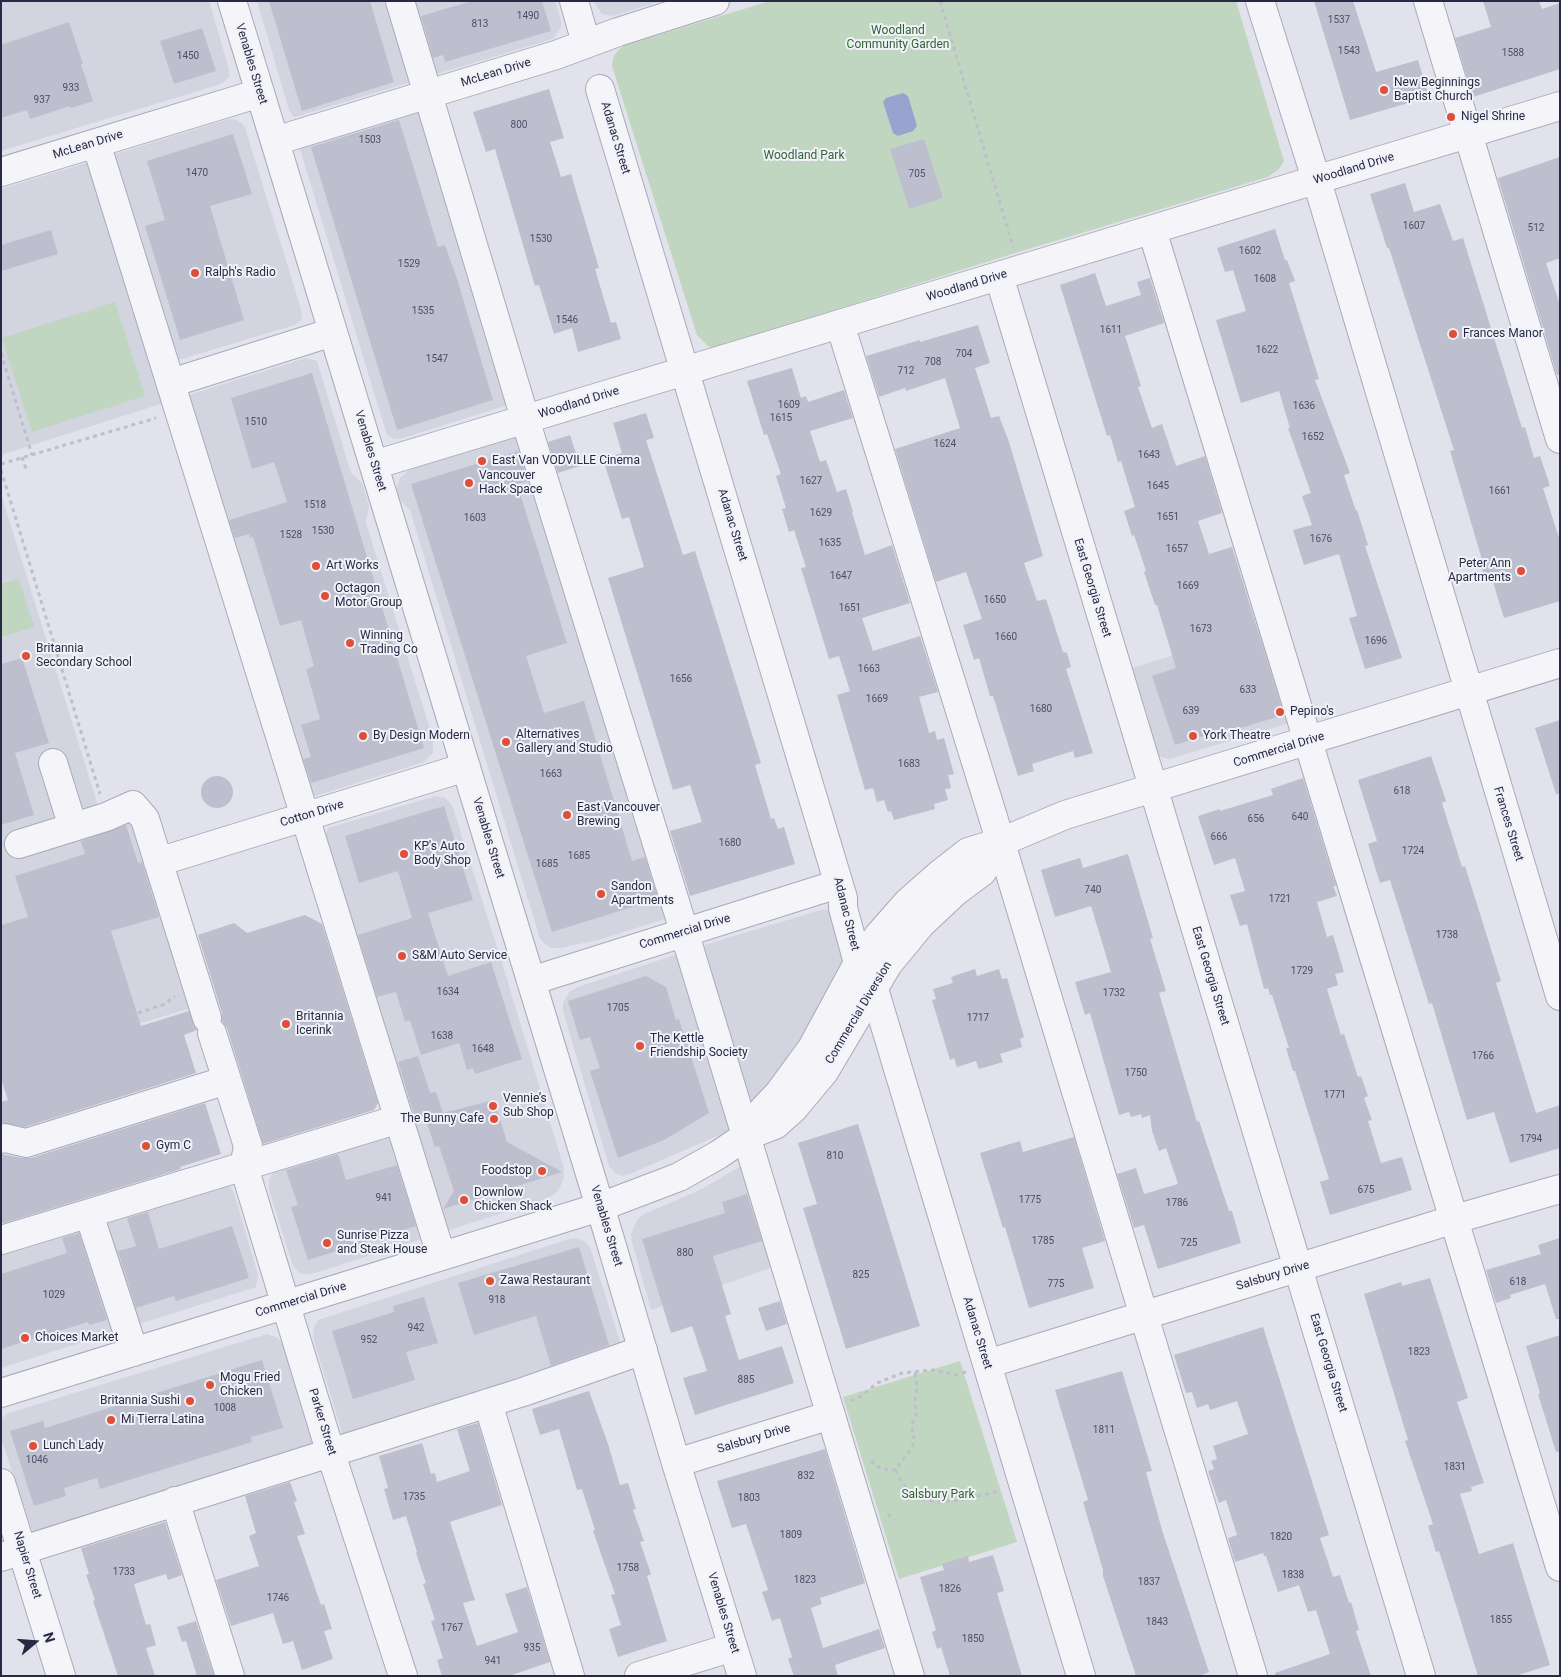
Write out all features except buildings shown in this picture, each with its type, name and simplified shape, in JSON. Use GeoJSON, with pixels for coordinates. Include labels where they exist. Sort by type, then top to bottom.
{"type":"FeatureCollection","features":[{"type":"Feature","properties":{"kind":"street","name":"Venables Street"},"geometry":{"type":"LineString","coordinates":[[232,1],[742,1676]]}},
{"type":"Feature","properties":{"kind":"street"},"geometry":{"type":"LineString","coordinates":[[400,1],[746,1136],[838,1409],[910,1676]]}},
{"type":"Feature","properties":{"kind":"street"},"geometry":{"type":"LineString","coordinates":[[574,1],[586,43]]}},
{"type":"Feature","properties":{"kind":"street","name":"McLean Drive"},"geometry":{"type":"LineString","coordinates":[[275,142],[556,55],[586,43],[715,1]]}},
{"type":"Feature","properties":{"kind":"street","name":"Frances Street"},"geometry":{"type":"LineString","coordinates":[[1260,1],[1316,180],[1560,996]]}},
{"type":"Feature","properties":{"kind":"street"},"geometry":{"type":"LineString","coordinates":[[1428,1],[1560,439]]}},
{"type":"Feature","properties":{"kind":"street","name":"Adanac Street"},"geometry":{"type":"LineString","coordinates":[[600,89],[686,371],[838,884],[858,963]]}},
{"type":"Feature","properties":{"kind":"street","name":"McLean Drive"},"geometry":{"type":"LineString","coordinates":[[1,172],[260,93]]}},
{"type":"Feature","properties":{"kind":"street","name":"Woodland Drive"},"geometry":{"type":"LineString","coordinates":[[374,465],[1560,106]]}},
{"type":"Feature","properties":{"kind":"street"},"geometry":{"type":"LineString","coordinates":[[96,143],[441,1256]]}},
{"type":"Feature","properties":{"kind":"street"},"geometry":{"type":"LineString","coordinates":[[1152,230],[1560,1567]]}},
{"type":"Feature","properties":{"kind":"street","name":"East Georgia Street"},"geometry":{"type":"LineString","coordinates":[[999,276],[1421,1676]]}},
{"type":"Feature","properties":{"kind":"street"},"geometry":{"type":"LineString","coordinates":[[840,324],[1000,842],[1252,1676]]}},
{"type":"Feature","properties":{"kind":"street"},"geometry":{"type":"LineString","coordinates":[[174,393],[333,332]]}},
{"type":"Feature","properties":{"kind":"street","name":"Commercial Drive"},"geometry":{"type":"LineString","coordinates":[[1000,842],[1065,815],[1560,663]]}},
{"type":"Feature","properties":{"kind":"street"},"geometry":{"type":"LineString","coordinates":[[53,763],[73,827]]}},
{"type":"Feature","properties":{"kind":"street","name":"Cotton Drive"},"geometry":{"type":"LineString","coordinates":[[158,862],[466,767]]}},
{"type":"Feature","properties":{"kind":"street"},"geometry":{"type":"LineString","coordinates":[[9,847],[106,817],[133,805],[145,820],[248,1146],[244,1167]]}},
{"type":"Feature","properties":{"kind":"street","name":"Commercial Diversion"},"geometry":{"type":"LineString","coordinates":[[746,1136],[763,1110],[779,1093],[812,1048],[858,963],[890,921],[908,902],[968,852],[1000,842]]}},
{"type":"Feature","properties":{"kind":"street","name":"Commercial Diversion"},"geometry":{"type":"LineString","coordinates":[[600,1207],[679,1177],[718,1155],[746,1136],[775,1125],[794,1108],[824,1072],[888,964],[922,924],[955,892],[982,872],[1000,842]]}},
{"type":"Feature","properties":{"kind":"street","name":"Commercial Drive"},"geometry":{"type":"LineString","coordinates":[[531,981],[838,884]]}},
{"type":"Feature","properties":{"kind":"street","name":"Adanac Street"},"geometry":{"type":"LineString","coordinates":[[874,989],[975,1369],[1082,1676]]}},
{"type":"Feature","properties":{"kind":"street"},"geometry":{"type":"LineString","coordinates":[[1,1139],[5,1138],[26,1143],[227,1080]]}},
{"type":"Feature","properties":{"kind":"street"},"geometry":{"type":"LineString","coordinates":[[1,1240],[399,1119]]}},
{"type":"Feature","properties":{"kind":"street","name":"Parker Street"},"geometry":{"type":"LineString","coordinates":[[244,1167],[331,1454],[403,1676]]}},
{"type":"Feature","properties":{"kind":"street","name":"Salsbury Drive"},"geometry":{"type":"LineString","coordinates":[[975,1369],[1455,1219],[1560,1189]]}},
{"type":"Feature","properties":{"kind":"street","name":"Commercial Drive"},"geometry":{"type":"LineString","coordinates":[[1,1393],[600,1207]]}},
{"type":"Feature","properties":{"kind":"street"},"geometry":{"type":"LineString","coordinates":[[89,1214],[134,1352]]}},
{"type":"Feature","properties":{"kind":"street"},"geometry":{"type":"LineString","coordinates":[[12,1554],[175,1501],[331,1454],[644,1350]]}},
{"type":"Feature","properties":{"kind":"street"},"geometry":{"type":"LineString","coordinates":[[488,1403],[570,1676]]}},
{"type":"Feature","properties":{"kind":"street","name":"Salsbury Drive"},"geometry":{"type":"LineString","coordinates":[[676,1463],[838,1409]]}},
{"type":"Feature","properties":{"kind":"street","name":"Napier Street"},"geometry":{"type":"LineString","coordinates":[[1,1483],[12,1554],[61,1676]]}},
{"type":"Feature","properties":{"kind":"street"},"geometry":{"type":"LineString","coordinates":[[175,1501],[230,1676]]}},
{"type":"Feature","properties":{"kind":"street"},"geometry":{"type":"LineString","coordinates":[[639,1676],[734,1646]]}},
{"type":"Feature","properties":{"kind":"path"},"geometry":{"type":"LineString","coordinates":[[940,1],[1015,253]]}},
{"type":"Feature","properties":{"kind":"path"},"geometry":{"type":"LineString","coordinates":[[1,353],[32,455]]}},
{"type":"Feature","properties":{"kind":"path"},"geometry":{"type":"LineString","coordinates":[[1,464],[158,417],[174,393]]}},
{"type":"Feature","properties":{"kind":"path"},"geometry":{"type":"LineString","coordinates":[[22,457],[27,472]]}},
{"type":"Feature","properties":{"kind":"path"},"geometry":{"type":"LineString","coordinates":[[1,470],[106,817]]}},
{"type":"Feature","properties":{"kind":"path"},"geometry":{"type":"LineString","coordinates":[[138,1013],[165,1004],[178,992]]}},
{"type":"Feature","properties":{"kind":"path"},"geometry":{"type":"LineString","coordinates":[[838,1409],[862,1396],[877,1383],[902,1373],[933,1370],[956,1375],[975,1369]]}},
{"type":"Feature","properties":{"kind":"path"},"geometry":{"type":"LineString","coordinates":[[896,1470],[915,1440],[910,1426],[916,1416],[917,1386],[915,1372]]}},
{"type":"Feature","properties":{"kind":"path"},"geometry":{"type":"LineString","coordinates":[[866,1454],[881,1469],[896,1470]]}},
{"type":"Feature","properties":{"kind":"path"},"geometry":{"type":"LineString","coordinates":[[896,1470],[900,1480],[910,1492],[917,1498],[926,1501],[943,1503],[1000,1491]]}},
{"type":"Feature","properties":{"kind":"shaded area"},"geometry":{"type":"Polygon","coordinates":[[[1,1],[209,1],[229,69],[229,77],[221,84],[1,151],[1,1]]]}},
{"type":"Feature","properties":{"kind":"shaded area"},"geometry":{"type":"Polygon","coordinates":[[[257,1],[555,1],[561,20],[561,27],[554,38],[549,40],[295,117],[289,110],[257,1]]]}},
{"type":"Feature","properties":{"kind":"shaded area"},"geometry":{"type":"Polygon","coordinates":[[[593,1],[661,1],[613,16],[602,14],[593,1]]]}},
{"type":"Feature","properties":{"kind":"shaded area"},"geometry":{"type":"Polygon","coordinates":[[[431,103],[520,401],[400,439],[394,439],[387,435],[386,432],[300,149],[303,144],[431,103]]]}},
{"type":"Feature","properties":{"kind":"shaded area"},"geometry":{"type":"Polygon","coordinates":[[[229,119],[237,120],[245,128],[302,316],[301,320],[295,325],[165,364],[176,399],[1,455],[1,189],[229,119]]]}},
{"type":"Feature","properties":{"kind":"shaded area"},"geometry":{"type":"Polygon","coordinates":[[[306,358],[317,361],[351,473],[362,483],[369,506],[366,523],[433,739],[432,754],[424,762],[315,796],[305,788],[176,399],[306,358]]]}},
{"type":"Feature","properties":{"kind":"shaded area"},"geometry":{"type":"Polygon","coordinates":[[[529,432],[668,918],[598,940],[560,948],[550,948],[540,939],[410,510],[399,499],[396,490],[400,478],[409,470],[529,432]]]}},
{"type":"Feature","properties":{"kind":"shaded area","name":"Britannia Secondary School"},"geometry":{"type":"Polygon","coordinates":[[[1,494],[104,825],[135,817],[194,1007],[1,1066],[1,494]]]}},
{"type":"Feature","properties":{"kind":"shaded area"},"geometry":{"type":"Polygon","coordinates":[[[1264,627],[1293,722],[1169,759],[1161,757],[1156,753],[1148,726],[1149,720],[1132,668],[1264,627]]]}},
{"type":"Feature","properties":{"kind":"shaded area"},"geometry":{"type":"Polygon","coordinates":[[[436,796],[445,798],[452,805],[503,966],[563,1165],[564,1176],[557,1192],[546,1199],[312,1274],[303,1274],[298,1272],[293,1266],[269,1190],[269,1180],[277,1165],[395,1130],[323,842],[328,828],[436,796]]]}},
{"type":"Feature","properties":{"kind":"shaded area"},"geometry":{"type":"Polygon","coordinates":[[[821,910],[833,912],[849,949],[805,1043],[758,1104],[724,1133],[630,1174],[623,1176],[615,1173],[609,1166],[563,1011],[563,1003],[569,992],[578,987],[714,942],[821,910]]]}},
{"type":"Feature","properties":{"kind":"shaded area"},"geometry":{"type":"Polygon","coordinates":[[[743,1165],[779,1265],[651,1310],[632,1242],[631,1234],[637,1220],[642,1215],[700,1190],[743,1165]]]}},
{"type":"Feature","properties":{"kind":"shaded area"},"geometry":{"type":"Polygon","coordinates":[[[226,1180],[234,1193],[258,1275],[256,1287],[1,1368],[1,1246],[226,1180]]]}},
{"type":"Feature","properties":{"kind":"shaded area"},"geometry":{"type":"Polygon","coordinates":[[[577,1238],[587,1243],[591,1250],[622,1348],[344,1439],[313,1335],[314,1327],[318,1320],[577,1238]]]}},
{"type":"Feature","properties":{"kind":"shaded area"},"geometry":{"type":"Polygon","coordinates":[[[267,1334],[278,1338],[285,1348],[318,1444],[34,1536],[1,1438],[2,1418],[9,1413],[267,1334]]]}},
{"type":"Feature","properties":{"kind":"green space","name":"Woodland Park"},"geometry":{"type":"Polygon","coordinates":[[[770,1],[1236,1],[1284,161],[1279,169],[1268,177],[1015,253],[714,348],[709,347],[697,335],[612,62],[616,54],[625,45],[770,1]]]}},
{"type":"Feature","properties":{"kind":"green space"},"geometry":{"type":"Polygon","coordinates":[[[115,302],[145,396],[32,432],[2,338],[115,302]]]}},
{"type":"Feature","properties":{"kind":"green space"},"geometry":{"type":"Polygon","coordinates":[[[19,579],[34,627],[1,637],[1,584],[19,579]]]}},
{"type":"Feature","properties":{"kind":"green space","name":"Salsbury Park"},"geometry":{"type":"Polygon","coordinates":[[[960,1361],[1017,1542],[899,1579],[843,1397],[960,1361]]]}},
{"type":"Feature","properties":{"kind":"water"},"geometry":{"type":"Polygon","coordinates":[[[903,93],[908,96],[917,126],[913,131],[898,136],[893,133],[883,102],[886,98],[903,93]]]}},
{"type":"Feature","properties":{"kind":"place","name":"New Beginnings Baptist Church"},"geometry":{"type":"Point","coordinates":[1384,90]}},
{"type":"Feature","properties":{"kind":"place","name":"Nigel Shrine"},"geometry":{"type":"Point","coordinates":[1451,117]}},
{"type":"Feature","properties":{"kind":"place","name":"Ralph's Radio"},"geometry":{"type":"Point","coordinates":[195,273]}},
{"type":"Feature","properties":{"kind":"place","name":"Frances Manor"},"geometry":{"type":"Point","coordinates":[1453,334]}},
{"type":"Feature","properties":{"kind":"place","name":"East Van VODVILLE Cinema"},"geometry":{"type":"Point","coordinates":[482,461]}},
{"type":"Feature","properties":{"kind":"place","name":"Vancouver Hack Space"},"geometry":{"type":"Point","coordinates":[469,483]}},
{"type":"Feature","properties":{"kind":"place","name":"Art Works"},"geometry":{"type":"Point","coordinates":[316,566]}},
{"type":"Feature","properties":{"kind":"place","name":"Peter Ann Apartments"},"geometry":{"type":"Point","coordinates":[1521,571]}},
{"type":"Feature","properties":{"kind":"place","name":"Octagon Motor Group"},"geometry":{"type":"Point","coordinates":[325,596]}},
{"type":"Feature","properties":{"kind":"place","name":"Winning Trading Co"},"geometry":{"type":"Point","coordinates":[350,643]}},
{"type":"Feature","properties":{"kind":"place","name":"Britannia Secondary School"},"geometry":{"type":"Point","coordinates":[26,656]}},
{"type":"Feature","properties":{"kind":"place","name":"Pepino's"},"geometry":{"type":"Point","coordinates":[1280,712]}},
{"type":"Feature","properties":{"kind":"place","name":"By Design Modern"},"geometry":{"type":"Point","coordinates":[363,736]}},
{"type":"Feature","properties":{"kind":"place","name":"York Theatre"},"geometry":{"type":"Point","coordinates":[1193,736]}},
{"type":"Feature","properties":{"kind":"place","name":"Alternatives Gallery and Studio"},"geometry":{"type":"Point","coordinates":[506,742]}},
{"type":"Feature","properties":{"kind":"place","name":"East Vancouver Brewing"},"geometry":{"type":"Point","coordinates":[567,815]}},
{"type":"Feature","properties":{"kind":"place","name":"KP's Auto Body Shop"},"geometry":{"type":"Point","coordinates":[404,854]}},
{"type":"Feature","properties":{"kind":"place","name":"Sandon Apartments"},"geometry":{"type":"Point","coordinates":[601,894]}},
{"type":"Feature","properties":{"kind":"place","name":"S&M Auto Service"},"geometry":{"type":"Point","coordinates":[402,956]}},
{"type":"Feature","properties":{"kind":"place","name":"Britannia Icerink"},"geometry":{"type":"Point","coordinates":[286,1024]}},
{"type":"Feature","properties":{"kind":"place","name":"The Kettle Friendship Society"},"geometry":{"type":"Point","coordinates":[640,1046]}},
{"type":"Feature","properties":{"kind":"place","name":"Vennie’s Sub Shop"},"geometry":{"type":"Point","coordinates":[493,1106]}},
{"type":"Feature","properties":{"kind":"place","name":"The Bunny Cafe"},"geometry":{"type":"Point","coordinates":[494,1119]}},
{"type":"Feature","properties":{"kind":"place","name":"Gym C"},"geometry":{"type":"Point","coordinates":[146,1146]}},
{"type":"Feature","properties":{"kind":"place","name":"Foodstop"},"geometry":{"type":"Point","coordinates":[542,1171]}},
{"type":"Feature","properties":{"kind":"place","name":"Downlow Chicken Shack"},"geometry":{"type":"Point","coordinates":[464,1200]}},
{"type":"Feature","properties":{"kind":"place","name":"Sunrise Pizza and Steak House"},"geometry":{"type":"Point","coordinates":[327,1243]}},
{"type":"Feature","properties":{"kind":"place","name":"Zawa Restaurant"},"geometry":{"type":"Point","coordinates":[490,1281]}},
{"type":"Feature","properties":{"kind":"place","name":"Choices Market"},"geometry":{"type":"Point","coordinates":[25,1338]}},
{"type":"Feature","properties":{"kind":"place","name":"Mogu Fried Chicken"},"geometry":{"type":"Point","coordinates":[210,1385]}},
{"type":"Feature","properties":{"kind":"place","name":"Britannia Sushi"},"geometry":{"type":"Point","coordinates":[190,1401]}},
{"type":"Feature","properties":{"kind":"place","name":"Mi Tierra Latina"},"geometry":{"type":"Point","coordinates":[111,1420]}},
{"type":"Feature","properties":{"kind":"place","name":"Lunch Lady"},"geometry":{"type":"Point","coordinates":[33,1446]}},
{"type":"Feature","properties":{"kind":"park label","name":"Woodland Community Garden"},"geometry":{"type":"Point","coordinates":[898,38]}}]}
